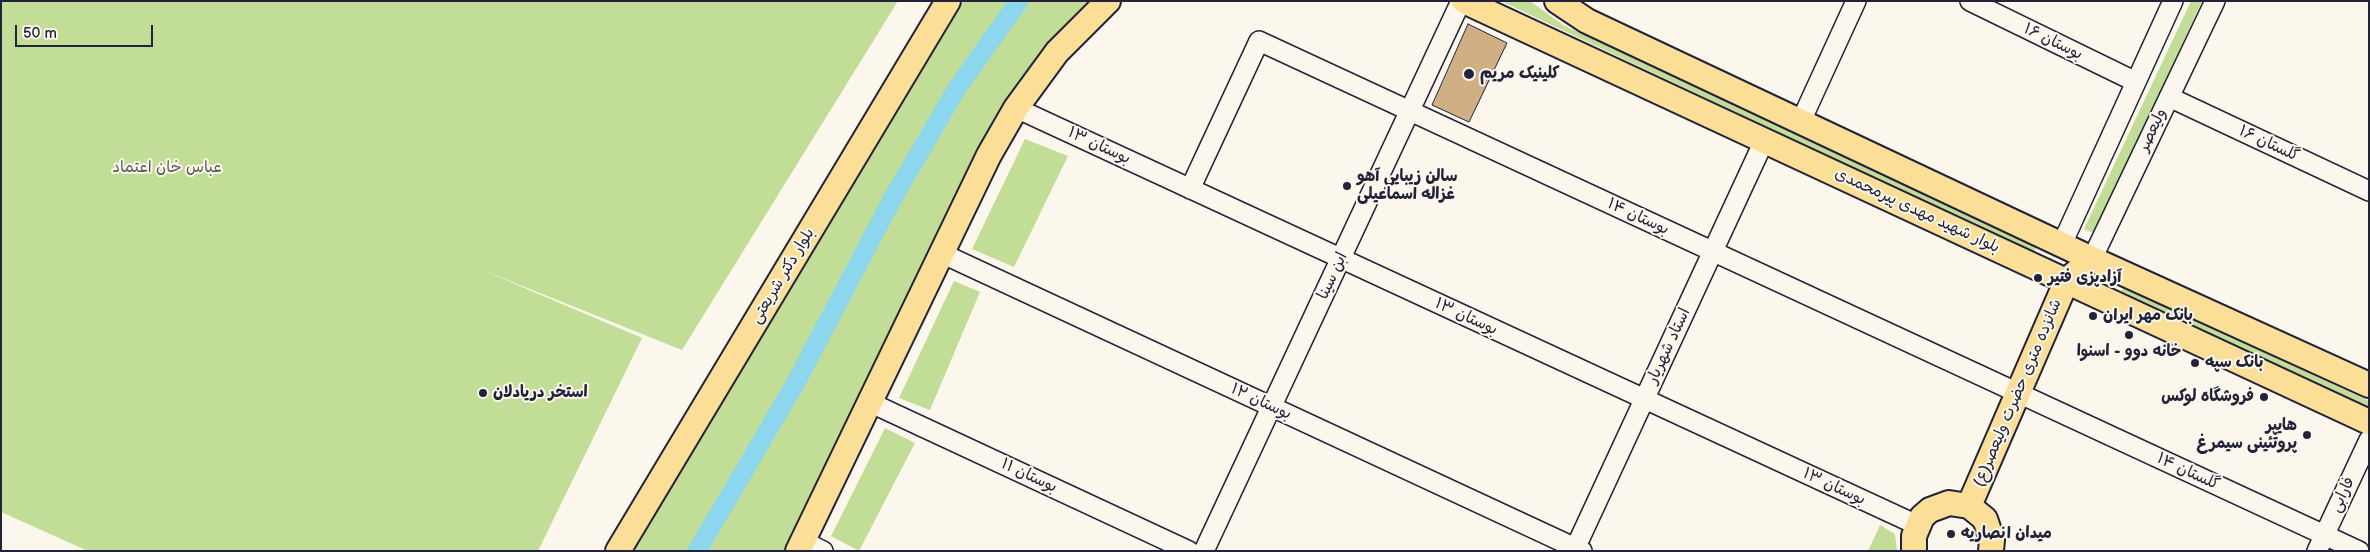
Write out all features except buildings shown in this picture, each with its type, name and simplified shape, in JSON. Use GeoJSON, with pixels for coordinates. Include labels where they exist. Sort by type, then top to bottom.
{"type":"FeatureCollection","features":[{"type":"Feature","properties":{"kind":"main road","name":"بلوار دکتر شریعتی"},"geometry":{"type":"LineString","coordinates":[[618,551],[948,1]]}},
{"type":"Feature","properties":{"kind":"main road"},"geometry":{"type":"LineString","coordinates":[[808,548],[869,402],[989,155],[1016,108],[1057,52],[1108,1]]}},
{"type":"Feature","properties":{"kind":"main road","name":"بلوار شهید مهدی پیرمحمدی"},"geometry":{"type":"LineString","coordinates":[[1557,1],[1587,21],[2092,259],[2369,385]]}},
{"type":"Feature","properties":{"kind":"main road","name":"بلوار شهید مهدی پیرمحمدی"},"geometry":{"type":"LineString","coordinates":[[1472,3],[2369,422]]}},
{"type":"Feature","properties":{"kind":"main road"},"geometry":{"type":"LineString","coordinates":[[2062,244],[2067,280]]}},
{"type":"Feature","properties":{"kind":"main road"},"geometry":{"type":"LineString","coordinates":[[2067,280],[2092,259]]}},
{"type":"Feature","properties":{"kind":"main road","name":"شانزده متری حضرت ولیعصر(ع)"},"geometry":{"type":"LineString","coordinates":[[1969,506],[2067,280]]}},
{"type":"Feature","properties":{"kind":"main road"},"geometry":{"type":"LineString","coordinates":[[1914,551],[1914,536],[1917,525],[1930,510],[1939,505],[1959,503],[1969,506],[1982,516],[1990,529],[1991,551]]}},
{"type":"Feature","properties":{"kind":"street"},"geometry":{"type":"LineString","coordinates":[[1801,121],[1856,1]]}},
{"type":"Feature","properties":{"kind":"street","name":"بوستان ۱۶"},"geometry":{"type":"LineString","coordinates":[[1970,1],[2136,82]]}},
{"type":"Feature","properties":{"kind":"street"},"geometry":{"type":"LineString","coordinates":[[2062,244],[2174,1]]}},
{"type":"Feature","properties":{"kind":"street","name":"ولیعصر"},"geometry":{"type":"LineString","coordinates":[[2092,259],[2215,1]]}},
{"type":"Feature","properties":{"kind":"street","name":"ابن سینا"},"geometry":{"type":"LineString","coordinates":[[1204,551],[1410,111],[1472,3]]}},
{"type":"Feature","properties":{"kind":"street","name":"بوستان ۱۴"},"geometry":{"type":"LineString","coordinates":[[1190,189],[1259,41],[2017,392]]}},
{"type":"Feature","properties":{"kind":"street","name":"گلستان ۱۶"},"geometry":{"type":"LineString","coordinates":[[2169,98],[2369,191]]}},
{"type":"Feature","properties":{"kind":"street","name":"بوستان ۱۳"},"geometry":{"type":"LineString","coordinates":[[1016,108],[1917,525]]}},
{"type":"Feature","properties":{"kind":"street","name":"استاد شهریار"},"geometry":{"type":"LineString","coordinates":[[1577,550],[1644,399],[1764,141]]}},
{"type":"Feature","properties":{"kind":"street","name":"بوستان ۱۲"},"geometry":{"type":"LineString","coordinates":[[941,253],[1577,550]]}},
{"type":"Feature","properties":{"kind":"street","name":"گلستان ۱۴"},"geometry":{"type":"LineString","coordinates":[[2017,392],[2321,543],[2359,551]]}},
{"type":"Feature","properties":{"kind":"street","name":"بوستان ۱۱"},"geometry":{"type":"LineString","coordinates":[[869,402],[1189,551]]}},
{"type":"Feature","properties":{"kind":"street","name":"فارابی"},"geometry":{"type":"LineString","coordinates":[[2321,543],[2369,440]]}},
{"type":"Feature","properties":{"kind":"green space","name":"عباس خان اعتماد"},"geometry":{"type":"Polygon","coordinates":[[[1,1],[898,1],[682,350],[480,269],[642,338],[538,551],[88,551],[1,512],[1,1]]]}},
{"type":"Feature","properties":{"kind":"green space"},"geometry":{"type":"Polygon","coordinates":[[[964,1],[1091,1],[1051,41],[1010,93],[967,171],[784,551],[632,551],[964,1]]]}},
{"type":"Feature","properties":{"kind":"green space"},"geometry":{"type":"Polygon","coordinates":[[[1501,1],[1530,1],[1563,25],[2036,247],[2034,253],[1501,1]]]}},
{"type":"Feature","properties":{"kind":"green space"},"geometry":{"type":"Polygon","coordinates":[[[2191,1],[2202,1],[2095,234],[2084,229],[2191,1]]]}},
{"type":"Feature","properties":{"kind":"green space"},"geometry":{"type":"Polygon","coordinates":[[[1025,139],[1068,156],[1014,267],[972,249],[1025,139]]]}},
{"type":"Feature","properties":{"kind":"green space"},"geometry":{"type":"Polygon","coordinates":[[[954,281],[980,292],[930,410],[899,398],[954,281]]]}},
{"type":"Feature","properties":{"kind":"green space"},"geometry":{"type":"Polygon","coordinates":[[[2124,286],[2369,401],[2369,408],[2121,291],[2124,286]]]}},
{"type":"Feature","properties":{"kind":"green space"},"geometry":{"type":"Polygon","coordinates":[[[885,428],[915,443],[859,551],[831,536],[885,428]]]}},
{"type":"Feature","properties":{"kind":"green space"},"geometry":{"type":"Polygon","coordinates":[[[1880,525],[1895,534],[1897,551],[1868,551],[1880,525]]]}},
{"type":"Feature","properties":{"kind":"waterway"},"geometry":{"type":"LineString","coordinates":[[697,551],[794,386],[894,196],[956,90],[1019,1]]}},
{"type":"Feature","properties":{"kind":"place","name":"کلینیک مریم"},"geometry":{"type":"Point","coordinates":[1469,74]}},
{"type":"Feature","properties":{"kind":"place","name":"سالن زیبایی آهو غزاله اسماعیلی"},"geometry":{"type":"Point","coordinates":[1347,186]}},
{"type":"Feature","properties":{"kind":"place","name":"آزادپزی فتیر"},"geometry":{"type":"Point","coordinates":[2038,278]}},
{"type":"Feature","properties":{"kind":"place","name":"بانک مهر ایران"},"geometry":{"type":"Point","coordinates":[2093,316]}},
{"type":"Feature","properties":{"kind":"place","name":"خانه دوو - اسنوا"},"geometry":{"type":"Point","coordinates":[2129,335]}},
{"type":"Feature","properties":{"kind":"place","name":"بانک سپه"},"geometry":{"type":"Point","coordinates":[2195,363]}},
{"type":"Feature","properties":{"kind":"place","name":"استخر دریادلان"},"geometry":{"type":"Point","coordinates":[483,393]}},
{"type":"Feature","properties":{"kind":"place","name":"فروشگاه لوکس"},"geometry":{"type":"Point","coordinates":[2264,397]}},
{"type":"Feature","properties":{"kind":"place","name":"هایپر پروتئینی سیمرغ"},"geometry":{"type":"Point","coordinates":[2307,435]}},
{"type":"Feature","properties":{"kind":"place","name":"میدان انصاریه"},"geometry":{"type":"Point","coordinates":[1951,534]}}]}
